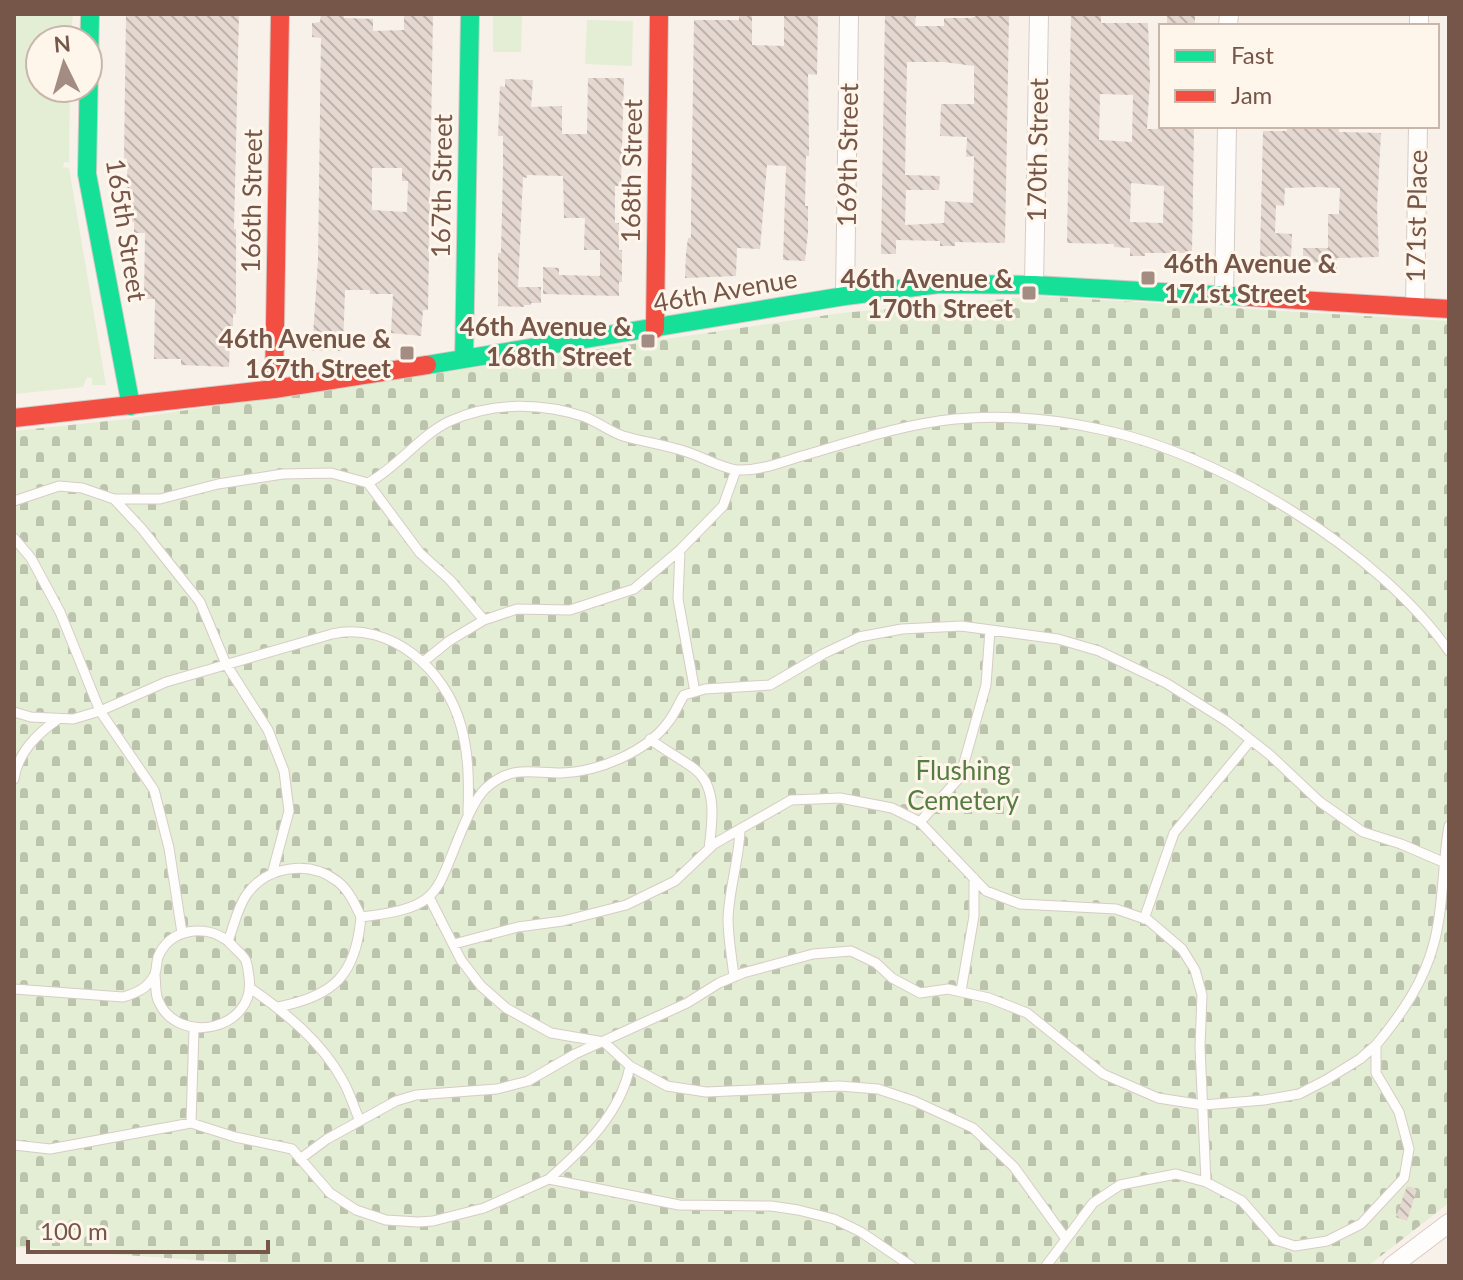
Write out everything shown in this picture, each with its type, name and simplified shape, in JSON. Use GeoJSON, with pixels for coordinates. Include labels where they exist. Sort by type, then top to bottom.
{"type":"FeatureCollection","features":[{"type":"Feature","properties":{"kind":"street","name":"165th Street"},"geometry":{"type":"LineString","coordinates":[[90,14],[87,174],[131,406]]}},
{"type":"Feature","properties":{"kind":"street","name":"166th Street"},"geometry":{"type":"LineString","coordinates":[[274,389],[280,14]]}},
{"type":"Feature","properties":{"kind":"street","name":"167th Street"},"geometry":{"type":"LineString","coordinates":[[464,359],[470,14]]}},
{"type":"Feature","properties":{"kind":"street","name":"168th Street"},"geometry":{"type":"LineString","coordinates":[[655,329],[659,14]]}},
{"type":"Feature","properties":{"kind":"street","name":"169th Street"},"geometry":{"type":"LineString","coordinates":[[845,296],[849,14]]}},
{"type":"Feature","properties":{"kind":"street","name":"170th Street"},"geometry":{"type":"LineString","coordinates":[[1034,285],[1039,14]]}},
{"type":"Feature","properties":{"kind":"street"},"geometry":{"type":"LineString","coordinates":[[1224,295],[1227,128]]}},
{"type":"Feature","properties":{"kind":"street","name":"171st Place"},"geometry":{"type":"LineString","coordinates":[[1415,307],[1418,128]]}},
{"type":"Feature","properties":{"kind":"street","name":"46th Avenue"},"geometry":{"type":"LineString","coordinates":[[14,418],[274,389],[845,296],[939,284],[1034,285],[1449,309]]}},
{"type":"Feature","properties":{"kind":"street"},"geometry":{"type":"LineString","coordinates":[[1392,1266],[1449,1223]]}},
{"type":"Feature","properties":{"kind":"lane"},"geometry":{"type":"LineString","coordinates":[[368,483],[386,473],[447,423],[474,412],[509,406],[544,406],[587,418],[621,436],[658,442],[736,470],[766,467],[895,429],[957,419],[1031,419],[1099,429],[1193,460],[1315,526],[1372,569],[1429,622],[1449,651]]}},
{"type":"Feature","properties":{"kind":"lane"},"geometry":{"type":"LineString","coordinates":[[423,662],[449,641],[484,620],[517,609],[570,610],[634,589],[680,550],[723,506],[736,470]]}},
{"type":"Feature","properties":{"kind":"lane"},"geometry":{"type":"LineString","coordinates":[[14,501],[59,486],[82,488],[114,499],[160,499],[218,484],[283,474],[331,473],[368,483],[420,553],[450,580],[484,620]]}},
{"type":"Feature","properties":{"kind":"lane"},"geometry":{"type":"LineString","coordinates":[[114,499],[200,602],[226,664],[268,730],[284,771],[289,811],[272,874]]}},
{"type":"Feature","properties":{"kind":"lane"},"geometry":{"type":"LineString","coordinates":[[14,538],[31,558],[60,612],[100,711],[154,790],[169,848],[182,933]]}},
{"type":"Feature","properties":{"kind":"lane"},"geometry":{"type":"LineString","coordinates":[[680,550],[678,599],[695,692]]}},
{"type":"Feature","properties":{"kind":"lane"},"geometry":{"type":"LineString","coordinates":[[361,917],[416,907],[438,890],[467,817],[485,789],[515,770],[563,773],[590,769],[622,756],[650,739],[667,723],[684,695],[705,689],[770,685],[859,637],[902,629],[961,626],[1058,639],[1099,651],[1166,683],[1228,722],[1320,802],[1363,832],[1443,862]]}},
{"type":"Feature","properties":{"kind":"lane"},"geometry":{"type":"LineString","coordinates":[[14,712],[31,717],[73,719],[100,711],[153,686],[351,630],[380,636],[413,652],[423,662],[442,687],[461,724],[469,771],[467,817]]}},
{"type":"Feature","properties":{"kind":"lane"},"geometry":{"type":"LineString","coordinates":[[920,822],[960,777],[986,685],[990,630]]}},
{"type":"Feature","properties":{"kind":"lane"},"geometry":{"type":"LineString","coordinates":[[14,779],[15,758],[38,733],[58,719]]}},
{"type":"Feature","properties":{"kind":"lane"},"geometry":{"type":"LineString","coordinates":[[650,739],[696,769],[708,788],[713,810],[709,849]]}},
{"type":"Feature","properties":{"kind":"lane"},"geometry":{"type":"LineString","coordinates":[[1144,919],[1174,833],[1251,740]]}},
{"type":"Feature","properties":{"kind":"lane"},"geometry":{"type":"LineString","coordinates":[[454,944],[518,927],[563,921],[626,905],[675,881],[709,849],[791,800],[840,798],[892,808],[920,822],[986,891],[1020,904],[1116,909],[1144,919],[1182,949],[1200,982],[1203,1007],[1200,1047],[1206,1182]]}},
{"type":"Feature","properties":{"kind":"lane"},"geometry":{"type":"LineString","coordinates":[[300,1159],[327,1139],[396,1101],[416,1095],[472,1092],[528,1081],[575,1054],[734,977],[813,954],[851,951],[876,963],[892,978],[920,993],[948,989],[961,991],[1027,1013],[1103,1074],[1158,1098],[1203,1105],[1299,1094],[1338,1073],[1376,1045],[1397,1020],[1417,988],[1434,944],[1449,826]]}},
{"type":"Feature","properties":{"kind":"lane"},"geometry":{"type":"LineString","coordinates":[[734,977],[728,920],[740,830]]}},
{"type":"Feature","properties":{"kind":"lane"},"geometry":{"type":"LineString","coordinates":[[228,941],[239,907],[248,892],[272,874],[286,869],[304,868],[324,874],[338,882],[354,900],[361,917],[352,963],[335,986],[306,1002],[278,1007]]}},
{"type":"Feature","properties":{"kind":"lane"},"geometry":{"type":"LineString","coordinates":[[961,991],[974,916],[974,878]]}},
{"type":"Feature","properties":{"kind":"lane"},"geometry":{"type":"LineString","coordinates":[[429,897],[461,960],[481,986],[506,1008],[551,1033],[604,1042],[630,1066],[667,1086],[706,1092],[839,1086],[878,1089],[914,1101],[973,1128],[1014,1167],[1066,1239]]}},
{"type":"Feature","properties":{"kind":"lane"},"geometry":{"type":"LineString","coordinates":[[198,930],[217,933],[228,941],[246,961],[250,988],[242,1010],[221,1026],[194,1029],[172,1019],[158,1000],[155,975],[158,957],[168,942],[182,933],[198,930]]}},
{"type":"Feature","properties":{"kind":"lane"},"geometry":{"type":"LineString","coordinates":[[14,989],[123,997],[140,992],[155,975]]}},
{"type":"Feature","properties":{"kind":"lane"},"geometry":{"type":"LineString","coordinates":[[250,988],[278,1007],[318,1045],[343,1081],[360,1121]]}},
{"type":"Feature","properties":{"kind":"lane"},"geometry":{"type":"LineString","coordinates":[[191,1123],[194,1029]]}},
{"type":"Feature","properties":{"kind":"lane"},"geometry":{"type":"LineString","coordinates":[[1046,1266],[1093,1203],[1120,1185],[1176,1174],[1206,1182],[1242,1201],[1276,1240],[1295,1246],[1327,1241],[1361,1224],[1404,1178],[1409,1149],[1399,1112],[1376,1073],[1376,1045]]}},
{"type":"Feature","properties":{"kind":"lane"},"geometry":{"type":"LineString","coordinates":[[14,1145],[50,1149],[191,1123],[235,1137],[292,1149],[319,1182],[345,1203],[371,1216],[402,1222],[433,1221],[484,1208],[549,1179],[584,1147],[608,1116],[627,1085],[630,1066]]}},
{"type":"Feature","properties":{"kind":"lane"},"geometry":{"type":"LineString","coordinates":[[549,1179],[679,1205],[771,1206],[798,1210],[834,1219],[861,1232],[911,1266]]}},
{"type":"Feature","properties":{"kind":"green space"},"geometry":{"type":"Polygon","coordinates":[[[14,14],[73,14],[72,24],[24,24],[24,104],[70,104],[69,163],[64,162],[63,167],[69,168],[106,385],[92,385],[92,378],[87,377],[83,387],[14,394],[14,14]]]}},
{"type":"Feature","properties":{"kind":"green space"},"geometry":{"type":"Polygon","coordinates":[[[493,14],[522,14],[521,52],[493,52],[493,14]]]}},
{"type":"Feature","properties":{"kind":"green space"},"geometry":{"type":"Polygon","coordinates":[[[587,20],[633,21],[632,66],[585,64],[587,20]]]}},
{"type":"Feature","properties":{"kind":"green space","name":"Flushing Cemetery"},"geometry":{"type":"Polygon","coordinates":[[[1037,296],[1449,321],[1449,1203],[1368,1266],[275,1266],[14,1247],[14,431],[127,419],[841,313],[1037,296]]]}},
{"type":"Feature","properties":{"kind":"building"},"geometry":{"type":"Polygon","coordinates":[[[239,14],[234,229],[236,314],[233,314],[229,367],[181,365],[181,359],[154,359],[155,299],[144,299],[145,233],[134,233],[134,222],[128,220],[127,159],[124,158],[126,15],[239,14]]]}},
{"type":"Feature","properties":{"kind":"building"},"geometry":{"type":"Polygon","coordinates":[[[321,14],[344,14],[344,18],[373,19],[373,31],[404,30],[404,14],[433,14],[428,310],[423,310],[421,336],[391,333],[393,294],[345,290],[343,351],[312,351],[318,261],[321,38],[312,37],[312,23],[320,22],[321,14]],[[372,168],[372,210],[407,212],[408,181],[402,181],[402,168],[372,168]]]}},
{"type":"Feature","properties":{"kind":"building"},"geometry":{"type":"Polygon","coordinates":[[[739,14],[752,14],[752,45],[784,46],[784,14],[818,14],[817,75],[808,74],[809,156],[806,156],[805,206],[808,206],[808,232],[805,261],[783,260],[786,166],[767,165],[760,249],[737,248],[736,276],[685,278],[688,238],[691,238],[694,20],[739,20],[739,14]]]}},
{"type":"Feature","properties":{"kind":"building"},"geometry":{"type":"Polygon","coordinates":[[[885,14],[916,14],[915,26],[944,26],[944,18],[1009,14],[1005,243],[955,242],[955,246],[940,246],[940,241],[896,240],[896,254],[881,254],[885,14]],[[907,62],[905,175],[940,176],[939,190],[906,190],[905,225],[944,223],[945,201],[973,203],[974,156],[966,157],[967,137],[940,136],[941,104],[974,104],[974,66],[907,62]]]}},
{"type":"Feature","properties":{"kind":"building"},"geometry":{"type":"Polygon","coordinates":[[[1071,14],[1101,14],[1101,23],[1148,23],[1150,80],[1147,129],[1194,129],[1192,253],[1130,256],[1130,248],[1114,247],[1114,244],[1067,243],[1071,14]],[[1100,94],[1099,140],[1132,142],[1133,95],[1100,94]],[[1131,183],[1130,222],[1163,223],[1164,186],[1131,183]]]}},
{"type":"Feature","properties":{"kind":"building"},"geometry":{"type":"Polygon","coordinates":[[[1167,14],[1195,14],[1195,24],[1167,24],[1167,14]]]}},
{"type":"Feature","properties":{"kind":"building"},"geometry":{"type":"Polygon","coordinates":[[[588,78],[624,78],[621,186],[615,186],[615,223],[619,223],[619,250],[622,250],[619,296],[543,294],[543,267],[559,268],[559,275],[600,276],[600,250],[584,250],[585,218],[564,218],[563,176],[527,175],[527,178],[523,177],[518,287],[541,287],[541,303],[524,307],[498,306],[503,169],[503,136],[498,136],[500,86],[505,87],[505,79],[533,80],[531,107],[562,106],[562,134],[587,134],[588,78]]]}},
{"type":"Feature","properties":{"kind":"building"},"geometry":{"type":"Polygon","coordinates":[[[1287,128],[1339,128],[1339,132],[1381,133],[1377,207],[1379,257],[1337,258],[1337,269],[1321,269],[1321,263],[1303,262],[1303,248],[1328,248],[1328,214],[1339,214],[1340,188],[1319,187],[1285,188],[1284,206],[1276,205],[1275,233],[1292,234],[1291,258],[1260,257],[1263,131],[1287,131],[1287,128]]]}},
{"type":"Feature","properties":{"kind":"building"},"geometry":{"type":"Polygon","coordinates":[[[1407,1186],[1417,1189],[1407,1221],[1396,1217],[1407,1186]]]}},
{"type":"Feature","properties":{"kind":"traffic: fast"},"geometry":{"type":"LineString","coordinates":[[90,14],[87,174],[131,406]]}},
{"type":"Feature","properties":{"kind":"traffic: fast"},"geometry":{"type":"LineString","coordinates":[[464,359],[470,14]]}},
{"type":"Feature","properties":{"kind":"traffic: fast"},"geometry":{"type":"LineString","coordinates":[[427,365],[845,296],[939,284],[1034,285],[1250,297]]}},
{"type":"Feature","properties":{"kind":"traffic: jam"},"geometry":{"type":"LineString","coordinates":[[274,389],[280,14]]}},
{"type":"Feature","properties":{"kind":"traffic: jam"},"geometry":{"type":"LineString","coordinates":[[655,329],[659,14]]}},
{"type":"Feature","properties":{"kind":"traffic: jam"},"geometry":{"type":"LineString","coordinates":[[1250,297],[1449,309]]}},
{"type":"Feature","properties":{"kind":"traffic: jam"},"geometry":{"type":"LineString","coordinates":[[14,418],[274,389],[427,365]]}},
{"type":"Feature","properties":{"kind":"place","name":"46th Avenue & 171st Street"},"geometry":{"type":"Point","coordinates":[1148,278]}},
{"type":"Feature","properties":{"kind":"place","name":"46th Avenue & 170th Street"},"geometry":{"type":"Point","coordinates":[1029,293]}},
{"type":"Feature","properties":{"kind":"place","name":"46th Avenue & 168th Street"},"geometry":{"type":"Point","coordinates":[648,341]}},
{"type":"Feature","properties":{"kind":"place","name":"46th Avenue & 167th Street"},"geometry":{"type":"Point","coordinates":[407,353]}}]}
